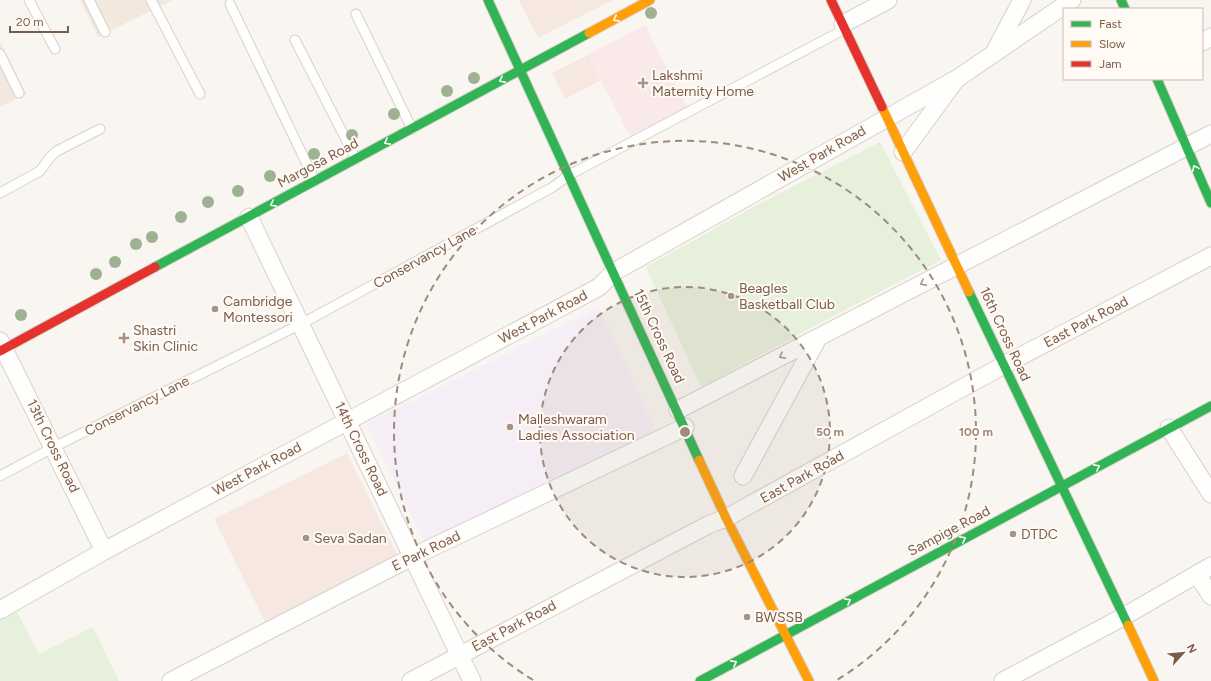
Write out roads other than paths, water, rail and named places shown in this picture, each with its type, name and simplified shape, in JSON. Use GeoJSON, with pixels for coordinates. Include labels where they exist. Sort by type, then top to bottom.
{"type":"FeatureCollection","features":[{"type":"Feature","properties":{"kind":"street","name":"15th Cross Road"},"geometry":{"type":"LineString","coordinates":[[488,0],[678,410],[726,518],[809,681]]}},
{"type":"Feature","properties":{"kind":"street","name":"Margosa Road"},"geometry":{"type":"LineString","coordinates":[[1,347],[250,217],[650,0]]}},
{"type":"Feature","properties":{"kind":"street","name":"16th Cross Road"},"geometry":{"type":"LineString","coordinates":[[831,0],[1124,617],[1152,680]]}},
{"type":"Feature","properties":{"kind":"street","name":"Conservancy Lane"},"geometry":{"type":"LineString","coordinates":[[844,26],[888,0]]}},
{"type":"Feature","properties":{"kind":"street"},"geometry":{"type":"LineString","coordinates":[[993,55],[1022,0]]}},
{"type":"Feature","properties":{"kind":"street","name":"West Park Road"},"geometry":{"type":"LineString","coordinates":[[0,610],[104,551],[347,420],[600,287],[614,272],[958,78],[1072,0]]}},
{"type":"Feature","properties":{"kind":"street"},"geometry":{"type":"LineString","coordinates":[[903,152],[958,78]]}},
{"type":"Feature","properties":{"kind":"street"},"geometry":{"type":"LineString","coordinates":[[1157,80],[1211,204]]}},
{"type":"Feature","properties":{"kind":"street"},"geometry":{"type":"LineString","coordinates":[[678,410],[1211,134]]}},
{"type":"Feature","properties":{"kind":"street","name":"14th Cross Road"},"geometry":{"type":"LineString","coordinates":[[250,217],[472,681]]}},
{"type":"Feature","properties":{"kind":"street","name":"East Park Road"},"geometry":{"type":"LineString","coordinates":[[411,681],[708,525],[726,518],[1004,365],[1211,256]]}},
{"type":"Feature","properties":{"kind":"street"},"geometry":{"type":"LineString","coordinates":[[743,476],[818,338]]}},
{"type":"Feature","properties":{"kind":"street","name":"13th Cross Road"},"geometry":{"type":"LineString","coordinates":[[1,347],[54,447],[104,551]]}},
{"type":"Feature","properties":{"kind":"street","name":"Sampige Road"},"geometry":{"type":"LineString","coordinates":[[700,681],[1211,406]]}},
{"type":"Feature","properties":{"kind":"street","name":"E Park Road"},"geometry":{"type":"LineString","coordinates":[[171,681],[412,557],[685,427]]}},
{"type":"Feature","properties":{"kind":"street"},"geometry":{"type":"LineString","coordinates":[[1169,428],[1211,494]]}},
{"type":"Feature","properties":{"kind":"street"},"geometry":{"type":"LineString","coordinates":[[1002,681],[1124,617],[1204,570],[1211,596]]}},
{"type":"Feature","properties":{"kind":"lane"},"geometry":{"type":"LineString","coordinates":[[30,0],[55,49]]}},
{"type":"Feature","properties":{"kind":"lane"},"geometry":{"type":"LineString","coordinates":[[89,0],[105,32]]}},
{"type":"Feature","properties":{"kind":"lane"},"geometry":{"type":"LineString","coordinates":[[151,0],[200,94]]}},
{"type":"Feature","properties":{"kind":"lane"},"geometry":{"type":"LineString","coordinates":[[230,4],[315,181]]}},
{"type":"Feature","properties":{"kind":"lane"},"geometry":{"type":"LineString","coordinates":[[356,14],[412,129]]}},
{"type":"Feature","properties":{"kind":"lane","name":"Conservancy Lane"},"geometry":{"type":"LineString","coordinates":[[0,476],[54,447],[301,324],[553,187],[569,175],[844,26]]}},
{"type":"Feature","properties":{"kind":"lane"},"geometry":{"type":"LineString","coordinates":[[295,40],[356,159]]}},
{"type":"Feature","properties":{"kind":"lane"},"geometry":{"type":"LineString","coordinates":[[0,54],[19,92]]}},
{"type":"Feature","properties":{"kind":"lane"},"geometry":{"type":"LineString","coordinates":[[0,193],[40,171],[57,151],[100,129]]}},
{"type":"Feature","properties":{"kind":"place","name":"Lakshmi Maternity Home"},"geometry":{"type":"Point","coordinates":[643,83]}},
{"type":"Feature","properties":{"kind":"place","name":"Beagles Basketball Club"},"geometry":{"type":"Point","coordinates":[731,296]}},
{"type":"Feature","properties":{"kind":"place","name":"Cambridge Montessori"},"geometry":{"type":"Point","coordinates":[215,309]}},
{"type":"Feature","properties":{"kind":"place","name":"Shastri Skin Clinic"},"geometry":{"type":"Point","coordinates":[124,338]}},
{"type":"Feature","properties":{"kind":"place","name":"Malleshwaram Ladies Association"},"geometry":{"type":"Point","coordinates":[510,427]}},
{"type":"Feature","properties":{"kind":"place","name":"DTDC"},"geometry":{"type":"Point","coordinates":[1013,534]}},
{"type":"Feature","properties":{"kind":"place","name":"Seva Sadan"},"geometry":{"type":"Point","coordinates":[306,538]}},
{"type":"Feature","properties":{"kind":"place","name":"BWSSB"},"geometry":{"type":"Point","coordinates":[747,617]}}]}
